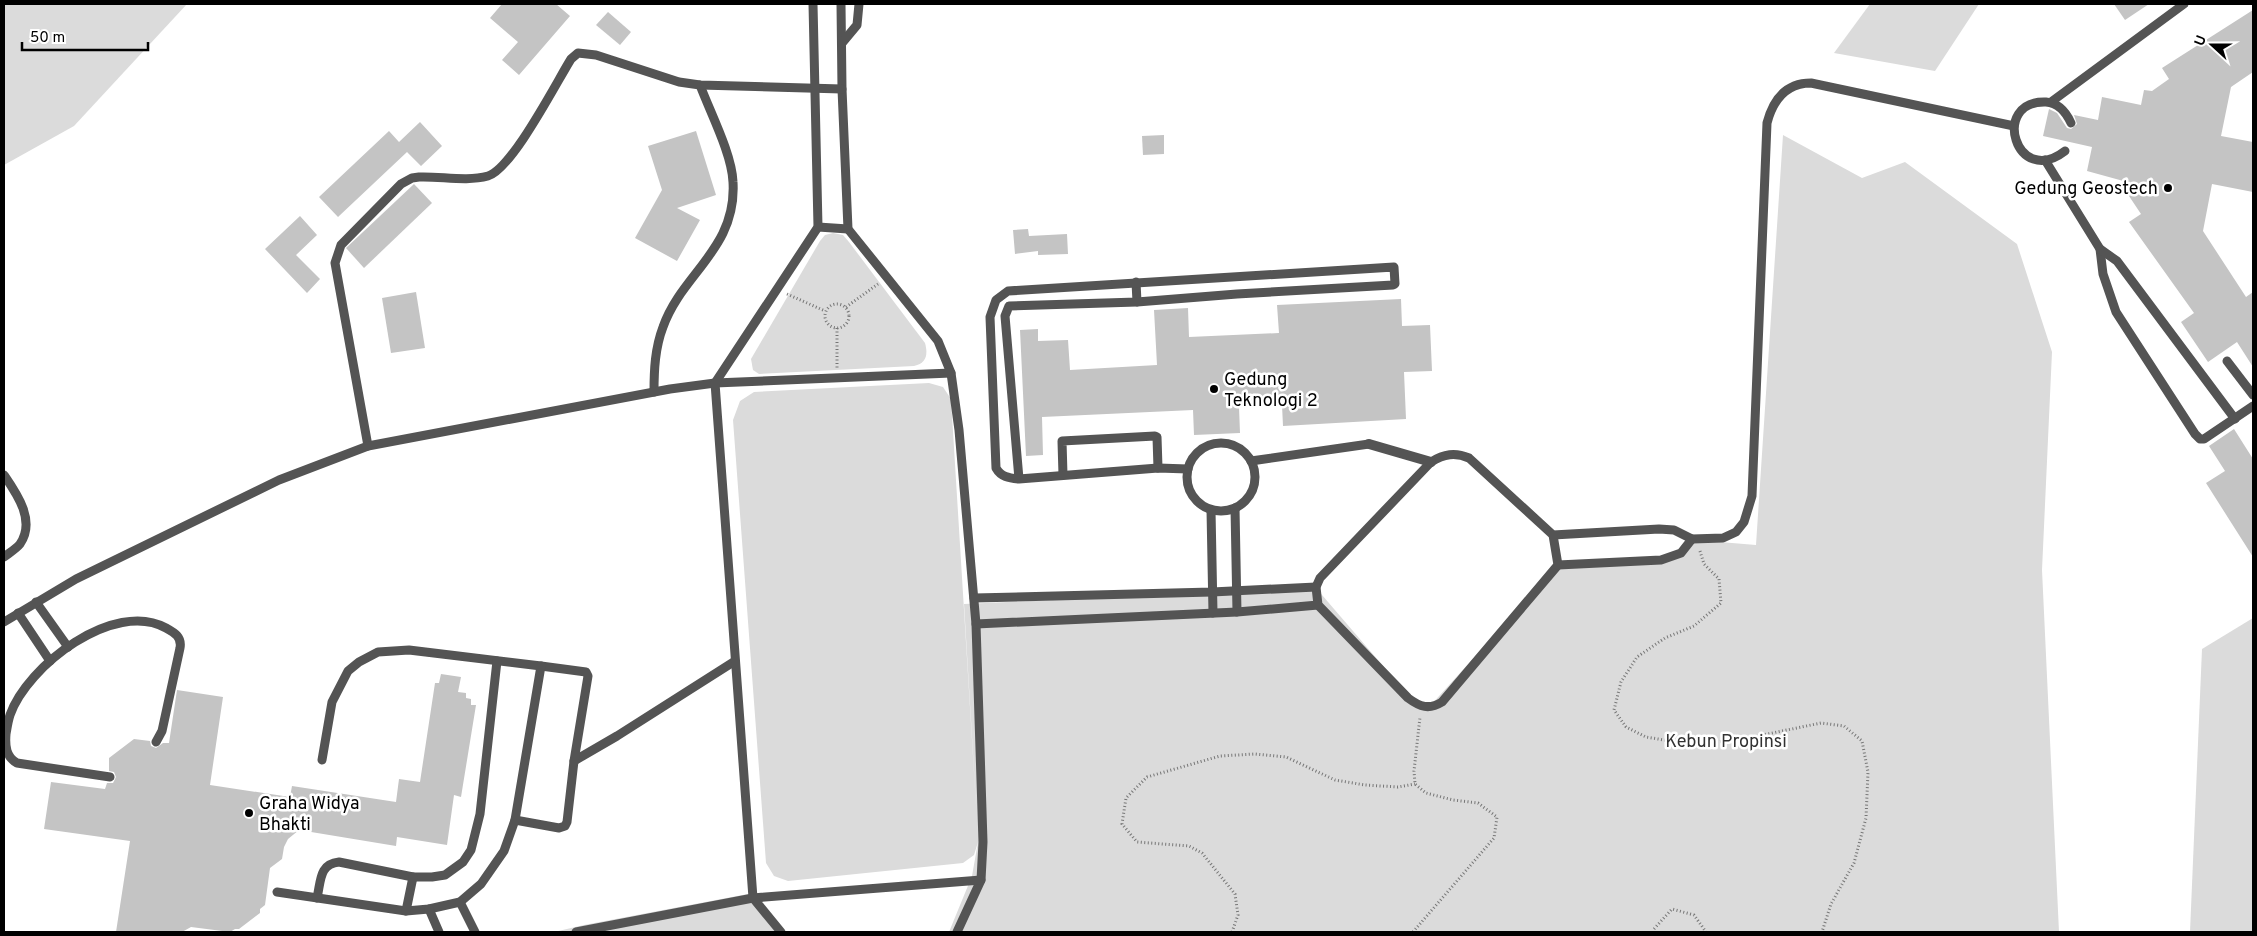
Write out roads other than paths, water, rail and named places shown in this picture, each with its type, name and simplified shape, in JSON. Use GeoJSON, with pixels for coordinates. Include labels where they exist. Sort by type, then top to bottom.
{"type":"FeatureCollection","features":[{"type":"Feature","properties":{"kind":"street"},"geometry":{"type":"LineString","coordinates":[[1369,444],[1431,462]]}},
{"type":"Feature","properties":{"kind":"lane"},"geometry":{"type":"LineString","coordinates":[[781,932],[753,898],[715,383],[818,227],[813,4]]}},
{"type":"Feature","properties":{"kind":"lane"},"geometry":{"type":"LineString","coordinates":[[841,4],[842,89],[848,230],[938,341],[951,373],[959,430],[976,624],[983,842],[980,880],[957,932]]}},
{"type":"Feature","properties":{"kind":"lane"},"geometry":{"type":"LineString","coordinates":[[842,42],[857,25],[859,4]]}},
{"type":"Feature","properties":{"kind":"lane"},"geometry":{"type":"LineString","coordinates":[[2051,102],[2184,4]]}},
{"type":"Feature","properties":{"kind":"lane"},"geometry":{"type":"LineString","coordinates":[[368,446],[335,268],[341,245],[401,184],[412,178],[478,178],[489,176],[500,170],[518,146],[571,59],[576,55],[584,53],[596,55],[679,82],[700,85],[814,90],[842,89]]}},
{"type":"Feature","properties":{"kind":"lane"},"geometry":{"type":"LineString","coordinates":[[1553,535],[1669,530],[1682,533],[1694,539],[1723,538],[1736,532],[1744,522],[1752,496],[1768,123],[1770,111],[1777,98],[1793,86],[1811,83],[2014,126]]}},
{"type":"Feature","properties":{"kind":"lane"},"geometry":{"type":"LineString","coordinates":[[654,392],[654,360],[663,327],[680,295],[714,252],[732,209],[733,181],[727,155],[700,85]]}},
{"type":"Feature","properties":{"kind":"lane"},"geometry":{"type":"LineString","coordinates":[[2065,151],[2057,157],[2045,160],[2032,158],[2021,151],[2014,139],[2014,126],[2018,114],[2027,106],[2039,102],[2051,102],[2060,106],[2071,122]]}},
{"type":"Feature","properties":{"kind":"lane"},"geometry":{"type":"LineString","coordinates":[[2045,160],[2100,250],[2117,262],[2235,419]]}},
{"type":"Feature","properties":{"kind":"lane"},"geometry":{"type":"LineString","coordinates":[[818,227],[848,230]]}},
{"type":"Feature","properties":{"kind":"lane"},"geometry":{"type":"LineString","coordinates":[[2100,250],[2103,274],[2116,312],[2195,434],[2200,439],[2204,439],[2253,406]]}},
{"type":"Feature","properties":{"kind":"lane"},"geometry":{"type":"LineString","coordinates":[[1019,479],[1005,316],[1006,308],[1013,304],[1137,302],[1395,284],[1393,266],[1008,291],[996,300],[990,317],[996,468],[1006,477],[1019,479],[1158,468],[1188,469]]}},
{"type":"Feature","properties":{"kind":"lane"},"geometry":{"type":"LineString","coordinates":[[1351,269],[1352,287]]}},
{"type":"Feature","properties":{"kind":"lane"},"geometry":{"type":"LineString","coordinates":[[1292,273],[1292,291]]}},
{"type":"Feature","properties":{"kind":"lane"},"geometry":{"type":"LineString","coordinates":[[1236,276],[1238,294]]}},
{"type":"Feature","properties":{"kind":"lane"},"geometry":{"type":"LineString","coordinates":[[1191,279],[1191,298]]}},
{"type":"Feature","properties":{"kind":"lane"},"geometry":{"type":"LineString","coordinates":[[1136,282],[1137,302]]}},
{"type":"Feature","properties":{"kind":"lane"},"geometry":{"type":"LineString","coordinates":[[990,317],[1005,316]]}},
{"type":"Feature","properties":{"kind":"lane"},"geometry":{"type":"LineString","coordinates":[[2227,361],[2253,395]]}},
{"type":"Feature","properties":{"kind":"lane"},"geometry":{"type":"LineString","coordinates":[[4,622],[76,579],[279,480],[368,446],[654,392],[715,383],[951,373]]}},
{"type":"Feature","properties":{"kind":"lane"},"geometry":{"type":"LineString","coordinates":[[1063,475],[1062,441],[1155,436],[1158,468]]}},
{"type":"Feature","properties":{"kind":"lane"},"geometry":{"type":"LineString","coordinates":[[1215,444],[1234,446],[1242,450],[1251,461],[1255,475],[1254,485],[1244,502],[1236,508],[1223,511],[1211,510],[1202,505],[1189,489],[1188,469],[1198,452],[1215,444]]}},
{"type":"Feature","properties":{"kind":"lane"},"geometry":{"type":"LineString","coordinates":[[1251,461],[1369,444]]}},
{"type":"Feature","properties":{"kind":"lane"},"geometry":{"type":"LineString","coordinates":[[1558,565],[1553,535],[1469,458],[1461,454],[1449,454],[1440,456],[1431,462],[1320,578],[1316,587],[1318,605],[1408,698],[1421,706],[1433,708],[1442,702],[1558,565],[1661,560],[1681,553],[1694,539]]}},
{"type":"Feature","properties":{"kind":"lane"},"geometry":{"type":"LineString","coordinates":[[4,475],[19,497],[26,516],[25,531],[19,545],[4,556]]}},
{"type":"Feature","properties":{"kind":"lane"},"geometry":{"type":"LineString","coordinates":[[1236,508],[1237,612]]}},
{"type":"Feature","properties":{"kind":"lane"},"geometry":{"type":"LineString","coordinates":[[1211,510],[1213,612]]}},
{"type":"Feature","properties":{"kind":"lane"},"geometry":{"type":"LineString","coordinates":[[974,598],[1212,592],[1316,587]]}},
{"type":"Feature","properties":{"kind":"lane"},"geometry":{"type":"LineString","coordinates":[[36,602],[68,647]]}},
{"type":"Feature","properties":{"kind":"lane"},"geometry":{"type":"LineString","coordinates":[[976,624],[1237,612],[1318,605]]}},
{"type":"Feature","properties":{"kind":"lane"},"geometry":{"type":"LineString","coordinates":[[18,613],[50,661]]}},
{"type":"Feature","properties":{"kind":"lane"},"geometry":{"type":"LineString","coordinates":[[110,777],[17,764],[8,754],[6,737],[9,716],[16,702],[28,685],[50,661],[68,647],[101,628],[116,624],[152,622],[175,634],[180,639],[180,648],[162,731],[156,742]]}},
{"type":"Feature","properties":{"kind":"lane"},"geometry":{"type":"LineString","coordinates":[[322,760],[332,702],[348,671],[359,662],[378,652],[409,650],[586,672],[588,676],[565,826],[559,828],[515,820]]}},
{"type":"Feature","properties":{"kind":"lane"},"geometry":{"type":"LineString","coordinates":[[317,898],[324,868],[330,863],[339,862],[413,877],[432,877],[445,875],[463,862],[471,850],[480,814],[497,661]]}},
{"type":"Feature","properties":{"kind":"lane"},"geometry":{"type":"LineString","coordinates":[[574,761],[618,736],[735,661]]}},
{"type":"Feature","properties":{"kind":"lane"},"geometry":{"type":"LineString","coordinates":[[278,892],[406,911],[429,909],[460,902],[481,884],[504,851],[515,820],[541,666]]}},
{"type":"Feature","properties":{"kind":"lane"},"geometry":{"type":"LineString","coordinates":[[406,911],[413,877]]}},
{"type":"Feature","properties":{"kind":"lane"},"geometry":{"type":"LineString","coordinates":[[576,932],[753,898],[980,880]]}},
{"type":"Feature","properties":{"kind":"lane"},"geometry":{"type":"LineString","coordinates":[[460,902],[475,932]]}},
{"type":"Feature","properties":{"kind":"lane"},"geometry":{"type":"LineString","coordinates":[[429,909],[439,932]]}},
{"type":"Feature","properties":{"kind":"place","name":"Gedung Geostech"},"geometry":{"type":"Point","coordinates":[2168,188]}},
{"type":"Feature","properties":{"kind":"place","name":"Gedung Teknologi 2"},"geometry":{"type":"Point","coordinates":[1214,389]}},
{"type":"Feature","properties":{"kind":"place","name":"Graha Widya Bhakti"},"geometry":{"type":"Point","coordinates":[249,813]}},
{"type":"Feature","properties":{"kind":"park label","name":"Kebun Propinsi"},"geometry":{"type":"Point","coordinates":[1726,741]}}]}
